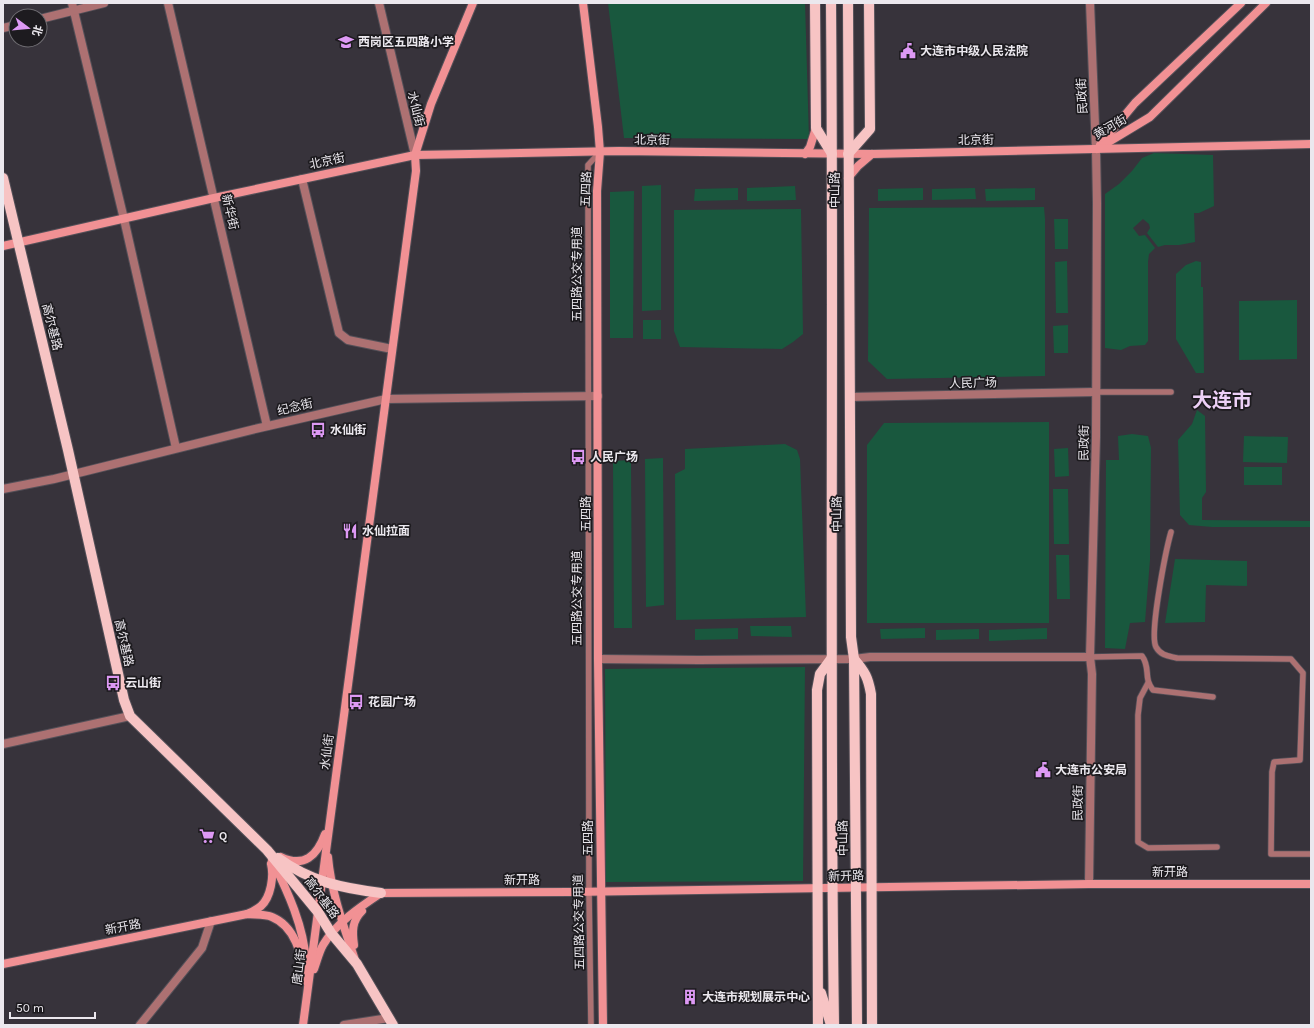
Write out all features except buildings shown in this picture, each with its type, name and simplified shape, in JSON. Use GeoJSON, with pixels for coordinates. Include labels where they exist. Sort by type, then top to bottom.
{"type":"FeatureCollection","features":[{"type":"Feature","properties":{"kind":"main road"},"geometry":{"type":"LineString","coordinates":[[415,155],[430,104],[473,3]]}},
{"type":"Feature","properties":{"kind":"main road","name":"五四路"},"geometry":{"type":"LineString","coordinates":[[583,3],[600,152],[597,191],[598,659],[603,1025]]}},
{"type":"Feature","properties":{"kind":"main road"},"geometry":{"type":"LineString","coordinates":[[805,154],[810,146],[816,128],[815,3]]}},
{"type":"Feature","properties":{"kind":"main road","name":"中山路"},"geometry":{"type":"LineString","coordinates":[[831,3],[831,659],[834,1025]]}},
{"type":"Feature","properties":{"kind":"main road","name":"中山路"},"geometry":{"type":"LineString","coordinates":[[848,3],[851,637],[854,659],[857,1025]]}},
{"type":"Feature","properties":{"kind":"main road"},"geometry":{"type":"LineString","coordinates":[[848,154],[870,129],[869,3]]}},
{"type":"Feature","properties":{"kind":"main road","name":"黄河街"},"geometry":{"type":"LineString","coordinates":[[1096,150],[1136,103],[1241,3]]}},
{"type":"Feature","properties":{"kind":"main road","name":"黄河街"},"geometry":{"type":"LineString","coordinates":[[1096,150],[1150,117],[1266,3]]}},
{"type":"Feature","properties":{"kind":"main road"},"geometry":{"type":"LineString","coordinates":[[816,128],[832,154]]}},
{"type":"Feature","properties":{"kind":"main road","name":"北京街"},"geometry":{"type":"LineString","coordinates":[[3,246],[214,198],[415,155],[600,152],[872,154],[1311,144]]}},
{"type":"Feature","properties":{"kind":"main road"},"geometry":{"type":"LineString","coordinates":[[848,178],[858,166],[872,154]]}},
{"type":"Feature","properties":{"kind":"main road","name":"水仙街"},"geometry":{"type":"LineString","coordinates":[[318,912],[416,171],[415,155]]}},
{"type":"Feature","properties":{"kind":"main road","name":"高尔基路"},"geometry":{"type":"LineString","coordinates":[[3,178],[73,473],[122,693],[130,716],[267,850],[318,912],[331,933],[356,964],[391,1022]]}},
{"type":"Feature","properties":{"kind":"main road"},"geometry":{"type":"LineString","coordinates":[[818,1025],[817,690],[820,674],[831,659]]}},
{"type":"Feature","properties":{"kind":"main road"},"geometry":{"type":"LineString","coordinates":[[854,659],[866,673],[871,694],[872,1025]]}},
{"type":"Feature","properties":{"kind":"main road"},"geometry":{"type":"LineString","coordinates":[[267,850],[289,861],[299,862],[309,859],[318,848],[330,818]]}},
{"type":"Feature","properties":{"kind":"main road"},"geometry":{"type":"LineString","coordinates":[[330,818],[328,855],[330,874],[356,964]]}},
{"type":"Feature","properties":{"kind":"main road"},"geometry":{"type":"LineString","coordinates":[[267,850],[299,872],[322,881],[355,890],[381,893]]}},
{"type":"Feature","properties":{"kind":"main road"},"geometry":{"type":"LineString","coordinates":[[247,914],[262,906],[270,890],[272,870],[267,850]]}},
{"type":"Feature","properties":{"kind":"main road"},"geometry":{"type":"LineString","coordinates":[[267,850],[287,890],[300,930],[305,948],[308,989]]}},
{"type":"Feature","properties":{"kind":"main road","name":"新开路"},"geometry":{"type":"LineString","coordinates":[[381,893],[589,892],[1089,884],[1311,884]]}},
{"type":"Feature","properties":{"kind":"main road"},"geometry":{"type":"LineString","coordinates":[[308,989],[322,946],[331,933],[359,907],[381,893]]}},
{"type":"Feature","properties":{"kind":"main road"},"geometry":{"type":"LineString","coordinates":[[356,964],[352,930],[356,917],[381,893]]}},
{"type":"Feature","properties":{"kind":"main road","name":"唐山街"},"geometry":{"type":"LineString","coordinates":[[303,1025],[318,912]]}},
{"type":"Feature","properties":{"kind":"main road"},"geometry":{"type":"LineString","coordinates":[[247,914],[270,916],[280,921],[287,928],[301,955],[308,989]]}},
{"type":"Feature","properties":{"kind":"main road","name":"新开路"},"geometry":{"type":"LineString","coordinates":[[3,964],[247,914]]}},
{"type":"Feature","properties":{"kind":"main road"},"geometry":{"type":"LineString","coordinates":[[818,981],[831,1025]]}},
{"type":"Feature","properties":{"kind":"street"},"geometry":{"type":"LineString","coordinates":[[48,16],[73,7],[104,3]]}},
{"type":"Feature","properties":{"kind":"street","name":"新华街"},"geometry":{"type":"LineString","coordinates":[[168,3],[267,426]]}},
{"type":"Feature","properties":{"kind":"street","name":"水仙街"},"geometry":{"type":"LineString","coordinates":[[379,3],[415,155]]}},
{"type":"Feature","properties":{"kind":"street","name":"民政街"},"geometry":{"type":"LineString","coordinates":[[1089,884],[1092,674],[1090,657],[1096,392],[1096,150],[1090,3]]}},
{"type":"Feature","properties":{"kind":"street"},"geometry":{"type":"LineString","coordinates":[[73,7],[124,219],[176,448]]}},
{"type":"Feature","properties":{"kind":"street"},"geometry":{"type":"LineString","coordinates":[[302,179],[339,333],[348,340],[392,349]]}},
{"type":"Feature","properties":{"kind":"street","name":"人民广场"},"geometry":{"type":"LineString","coordinates":[[849,397],[1096,392]]}},
{"type":"Feature","properties":{"kind":"street","name":"纪念街"},"geometry":{"type":"LineString","coordinates":[[3,489],[386,399],[598,396]]}},
{"type":"Feature","properties":{"kind":"street"},"geometry":{"type":"LineString","coordinates":[[598,659],[699,660],[854,659],[870,657],[1090,657]]}},
{"type":"Feature","properties":{"kind":"street"},"geometry":{"type":"LineString","coordinates":[[3,744],[130,716]]}},
{"type":"Feature","properties":{"kind":"street"},"geometry":{"type":"LineString","coordinates":[[140,1025],[202,948],[211,921]]}},
{"type":"Feature","properties":{"kind":"street"},"geometry":{"type":"LineString","coordinates":[[344,1025],[391,1022]]}},
{"type":"Feature","properties":{"kind":"lane","name":"五四路公交专用道"},"geometry":{"type":"LineString","coordinates":[[591,1025],[589,892],[588,165],[600,152]]}},
{"type":"Feature","properties":{"kind":"lane"},"geometry":{"type":"LineString","coordinates":[[1096,392],[1171,392]]}},
{"type":"Feature","properties":{"kind":"lane"},"geometry":{"type":"LineString","coordinates":[[1171,532],[1154,626],[1156,647],[1163,655],[1177,658],[1291,659],[1303,673],[1300,760],[1274,762],[1272,772],[1271,854],[1311,854]]}},
{"type":"Feature","properties":{"kind":"lane"},"geometry":{"type":"LineString","coordinates":[[1090,657],[1142,656],[1146,662],[1148,684],[1153,690],[1213,697]]}},
{"type":"Feature","properties":{"kind":"lane"},"geometry":{"type":"LineString","coordinates":[[1148,684],[1140,698],[1138,715],[1138,842],[1148,848],[1217,847]]}},
{"type":"Feature","properties":{"kind":"green space"},"geometry":{"type":"Polygon","coordinates":[[[608,3],[805,3],[809,139],[624,138],[608,3]]]}},
{"type":"Feature","properties":{"kind":"green space"},"geometry":{"type":"Polygon","coordinates":[[[1154,153],[1213,155],[1214,206],[1199,213],[1194,213],[1195,242],[1158,247],[1147,233],[1150,228],[1149,224],[1143,219],[1133,228],[1139,236],[1145,235],[1155,248],[1149,254],[1148,262],[1148,341],[1145,345],[1130,346],[1121,350],[1105,348],[1105,194],[1119,184],[1142,158],[1154,153]]]}},
{"type":"Feature","properties":{"kind":"green space"},"geometry":{"type":"Polygon","coordinates":[[[661,185],[661,310],[642,311],[642,186],[661,185]]]}},
{"type":"Feature","properties":{"kind":"green space"},"geometry":{"type":"Polygon","coordinates":[[[795,186],[796,200],[747,201],[747,188],[795,186]]]}},
{"type":"Feature","properties":{"kind":"green space"},"geometry":{"type":"Polygon","coordinates":[[[738,188],[738,200],[694,201],[695,189],[738,188]]]}},
{"type":"Feature","properties":{"kind":"green space"},"geometry":{"type":"Polygon","coordinates":[[[923,188],[923,200],[878,201],[878,189],[923,188]]]}},
{"type":"Feature","properties":{"kind":"green space"},"geometry":{"type":"Polygon","coordinates":[[[975,188],[976,199],[932,200],[932,189],[975,188]]]}},
{"type":"Feature","properties":{"kind":"green space"},"geometry":{"type":"Polygon","coordinates":[[[1035,188],[1035,200],[986,201],[985,189],[1035,188]]]}},
{"type":"Feature","properties":{"kind":"green space"},"geometry":{"type":"Polygon","coordinates":[[[634,191],[633,338],[610,338],[610,192],[634,191]]]}},
{"type":"Feature","properties":{"kind":"green space"},"geometry":{"type":"Polygon","coordinates":[[[1044,207],[1045,376],[887,379],[868,361],[869,208],[1044,207]]]}},
{"type":"Feature","properties":{"kind":"green space"},"geometry":{"type":"Polygon","coordinates":[[[801,209],[803,334],[782,349],[680,347],[674,331],[674,210],[801,209]]]}},
{"type":"Feature","properties":{"kind":"green space"},"geometry":{"type":"Polygon","coordinates":[[[1054,219],[1068,219],[1068,249],[1055,249],[1054,219]]]}},
{"type":"Feature","properties":{"kind":"green space"},"geometry":{"type":"Polygon","coordinates":[[[1067,261],[1068,313],[1056,313],[1055,262],[1067,261]]]}},
{"type":"Feature","properties":{"kind":"green space"},"geometry":{"type":"Polygon","coordinates":[[[1196,261],[1201,262],[1201,287],[1203,287],[1204,373],[1196,373],[1176,339],[1176,274],[1186,265],[1196,261]]]}},
{"type":"Feature","properties":{"kind":"green space"},"geometry":{"type":"Polygon","coordinates":[[[1297,300],[1297,359],[1239,360],[1239,301],[1297,300]]]}},
{"type":"Feature","properties":{"kind":"green space"},"geometry":{"type":"Polygon","coordinates":[[[643,320],[661,320],[661,339],[643,339],[643,320]]]}},
{"type":"Feature","properties":{"kind":"green space"},"geometry":{"type":"Polygon","coordinates":[[[1068,325],[1068,353],[1054,353],[1053,326],[1068,325]]]}},
{"type":"Feature","properties":{"kind":"green space"},"geometry":{"type":"Polygon","coordinates":[[[1197,410],[1205,416],[1206,492],[1202,498],[1202,520],[1311,521],[1311,527],[1212,527],[1189,525],[1180,515],[1178,440],[1192,424],[1197,410]]]}},
{"type":"Feature","properties":{"kind":"green space"},"geometry":{"type":"Polygon","coordinates":[[[1049,422],[1049,623],[867,623],[867,445],[884,423],[1049,422]]]}},
{"type":"Feature","properties":{"kind":"green space"},"geometry":{"type":"Polygon","coordinates":[[[1132,434],[1148,436],[1151,448],[1150,560],[1145,622],[1130,623],[1125,649],[1105,648],[1106,460],[1119,460],[1118,436],[1132,434]]]}},
{"type":"Feature","properties":{"kind":"green space"},"geometry":{"type":"Polygon","coordinates":[[[1244,436],[1288,437],[1287,463],[1243,462],[1244,436]]]}},
{"type":"Feature","properties":{"kind":"green space"},"geometry":{"type":"Polygon","coordinates":[[[785,444],[797,450],[800,459],[806,617],[676,620],[675,474],[685,469],[685,449],[785,444]]]}},
{"type":"Feature","properties":{"kind":"green space"},"geometry":{"type":"Polygon","coordinates":[[[1068,448],[1069,476],[1055,477],[1054,449],[1068,448]]]}},
{"type":"Feature","properties":{"kind":"green space"},"geometry":{"type":"Polygon","coordinates":[[[663,458],[664,605],[646,607],[645,459],[663,458]]]}},
{"type":"Feature","properties":{"kind":"green space"},"geometry":{"type":"Polygon","coordinates":[[[631,460],[632,628],[614,628],[613,461],[631,460]]]}},
{"type":"Feature","properties":{"kind":"green space"},"geometry":{"type":"Polygon","coordinates":[[[1244,467],[1282,467],[1282,485],[1244,485],[1244,467]]]}},
{"type":"Feature","properties":{"kind":"green space"},"geometry":{"type":"Polygon","coordinates":[[[1053,489],[1068,489],[1069,544],[1054,544],[1053,489]]]}},
{"type":"Feature","properties":{"kind":"green space"},"geometry":{"type":"Polygon","coordinates":[[[1056,555],[1069,555],[1070,599],[1057,599],[1056,555]]]}},
{"type":"Feature","properties":{"kind":"green space"},"geometry":{"type":"Polygon","coordinates":[[[1175,559],[1247,561],[1247,586],[1206,585],[1205,622],[1165,623],[1175,559]]]}},
{"type":"Feature","properties":{"kind":"green space"},"geometry":{"type":"Polygon","coordinates":[[[750,626],[791,626],[792,637],[751,636],[750,626]]]}},
{"type":"Feature","properties":{"kind":"green space"},"geometry":{"type":"Polygon","coordinates":[[[738,628],[738,639],[695,640],[695,629],[738,628]]]}},
{"type":"Feature","properties":{"kind":"green space"},"geometry":{"type":"Polygon","coordinates":[[[925,628],[925,638],[881,639],[880,629],[925,628]]]}},
{"type":"Feature","properties":{"kind":"green space"},"geometry":{"type":"Polygon","coordinates":[[[1047,628],[1047,639],[989,641],[989,630],[1047,628]]]}},
{"type":"Feature","properties":{"kind":"green space"},"geometry":{"type":"Polygon","coordinates":[[[979,629],[979,639],[936,640],[936,630],[979,629]]]}},
{"type":"Feature","properties":{"kind":"green space"},"geometry":{"type":"Polygon","coordinates":[[[805,667],[803,881],[606,882],[605,669],[805,667]]]}},
{"type":"Feature","properties":{"kind":"place","name":"西岗区五四路小学"},"geometry":{"type":"Point","coordinates":[346,42]}},
{"type":"Feature","properties":{"kind":"place","name":"大连市中级人民法院"},"geometry":{"type":"Point","coordinates":[908,51]}},
{"type":"Feature","properties":{"kind":"place","name":"水仙街"},"geometry":{"type":"Point","coordinates":[318,430]}},
{"type":"Feature","properties":{"kind":"place","name":"人民广场"},"geometry":{"type":"Point","coordinates":[578,457]}},
{"type":"Feature","properties":{"kind":"place","name":"水仙拉面"},"geometry":{"type":"Point","coordinates":[350,531]}},
{"type":"Feature","properties":{"kind":"place","name":"云山街"},"geometry":{"type":"Point","coordinates":[113,683]}},
{"type":"Feature","properties":{"kind":"place","name":"花园广场"},"geometry":{"type":"Point","coordinates":[356,702]}},
{"type":"Feature","properties":{"kind":"place","name":"大连市公安局"},"geometry":{"type":"Point","coordinates":[1043,770]}},
{"type":"Feature","properties":{"kind":"place","name":"Q"},"geometry":{"type":"Point","coordinates":[207,836]}},
{"type":"Feature","properties":{"kind":"place","name":"大连市规划展示中心"},"geometry":{"type":"Point","coordinates":[690,997]}},
{"type":"Feature","properties":{"kind":"district","name":"大连市"},"geometry":{"type":"Point","coordinates":[1222,400]}}]}
